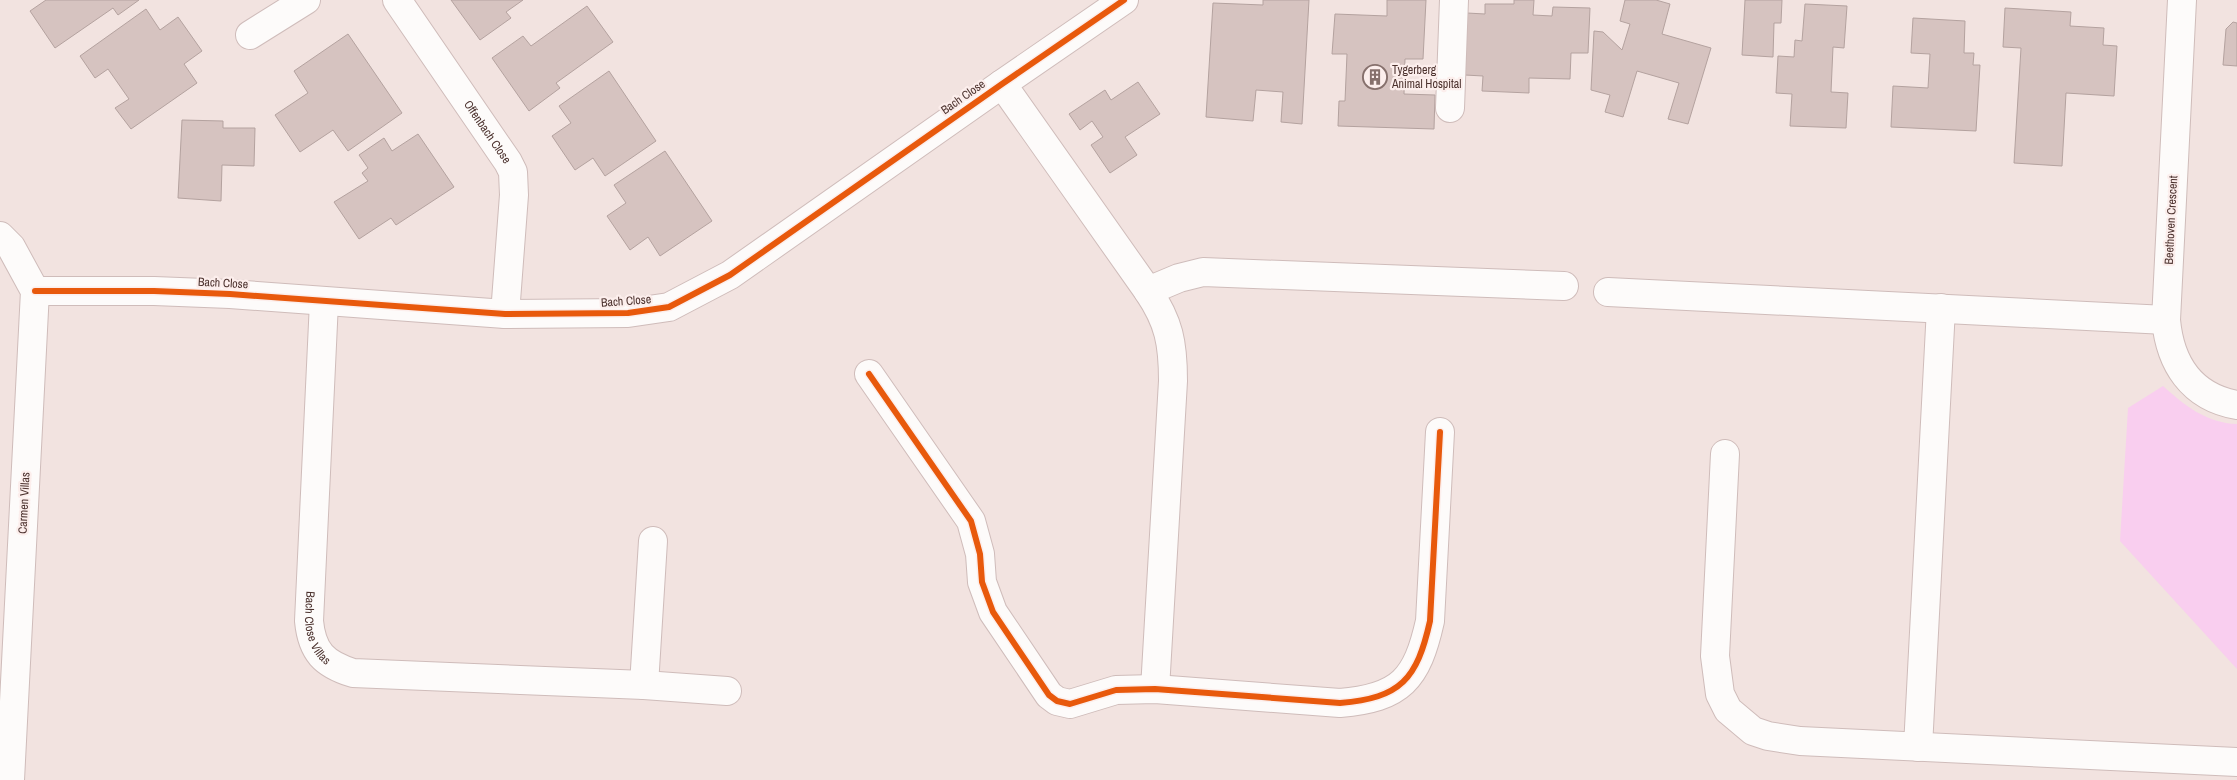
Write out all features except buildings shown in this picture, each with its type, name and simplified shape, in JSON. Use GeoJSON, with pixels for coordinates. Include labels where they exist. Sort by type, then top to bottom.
{"type":"FeatureCollection","features":[{"type":"Feature","properties":{"kind":"street"},"geometry":{"type":"LineString","coordinates":[[250,35],[306,0]]}},
{"type":"Feature","properties":{"kind":"street","name":"Offenbach Close"},"geometry":{"type":"LineString","coordinates":[[397,0],[513,172],[514,195],[505,314]]}},
{"type":"Feature","properties":{"kind":"street","name":"Bach Close"},"geometry":{"type":"LineString","coordinates":[[35,291],[173,292],[505,314],[646,312],[669,307],[730,276],[1124,0]]}},
{"type":"Feature","properties":{"kind":"street"},"geometry":{"type":"LineString","coordinates":[[1450,108],[1454,0]]}},
{"type":"Feature","properties":{"kind":"street","name":"Beethoven Crescent"},"geometry":{"type":"LineString","coordinates":[[2182,0],[2166,320],[2168,340],[2175,360],[2186,377],[2212,397],[2237,405]]}},
{"type":"Feature","properties":{"kind":"street"},"geometry":{"type":"LineString","coordinates":[[1002,84],[1148,291],[1168,327],[1173,349],[1173,381],[1155,689]]}},
{"type":"Feature","properties":{"kind":"street"},"geometry":{"type":"LineString","coordinates":[[0,236],[11,247],[35,291]]}},
{"type":"Feature","properties":{"kind":"street"},"geometry":{"type":"LineString","coordinates":[[1148,291],[1179,278],[1203,272],[1564,286]]}},
{"type":"Feature","properties":{"kind":"street","name":"Carmen Villas"},"geometry":{"type":"LineString","coordinates":[[10,780],[35,291]]}},
{"type":"Feature","properties":{"kind":"street"},"geometry":{"type":"LineString","coordinates":[[1608,292],[2166,320]]}},
{"type":"Feature","properties":{"kind":"street","name":"Bach Close Villas"},"geometry":{"type":"LineString","coordinates":[[324,302],[309,621],[310,636],[316,650],[326,661],[339,669],[353,673],[644,685],[727,691]]}},
{"type":"Feature","properties":{"kind":"street"},"geometry":{"type":"LineString","coordinates":[[1918,747],[1941,308]]}},
{"type":"Feature","properties":{"kind":"street"},"geometry":{"type":"LineString","coordinates":[[870,374],[971,521],[980,554],[982,582],[993,612],[1049,695],[1057,701],[1070,704],[1116,690],[1155,689],[1340,703],[1366,701],[1385,695],[1400,685],[1409,675],[1423,650],[1430,621],[1440,432]]}},
{"type":"Feature","properties":{"kind":"street"},"geometry":{"type":"LineString","coordinates":[[1725,454],[1716,656],[1720,694],[1728,710],[1753,731],[1768,736],[1800,741],[2237,762]]}},
{"type":"Feature","properties":{"kind":"street"},"geometry":{"type":"LineString","coordinates":[[644,685],[653,541]]}},
{"type":"Feature","properties":{"kind":"shaded area"},"geometry":{"type":"Polygon","coordinates":[[[2163,386],[2188,407],[2206,417],[2237,424],[2237,669],[2120,541],[2128,408],[2163,386]]]}},
{"type":"Feature","properties":{"kind":"cycle path"},"geometry":{"type":"LineString","coordinates":[[35,291],[154,291],[230,294],[505,314],[628,313],[669,307],[730,275],[1124,0]]}},
{"type":"Feature","properties":{"kind":"cycle path"},"geometry":{"type":"LineString","coordinates":[[869,374],[971,521],[980,554],[982,582],[993,612],[1049,695],[1057,701],[1070,704],[1116,690],[1155,689],[1340,703],[1378,696],[1392,690],[1403,682],[1419,658],[1430,621],[1440,432]]}},
{"type":"Feature","properties":{"kind":"place","name":"Tygerberg Animal Hospital"},"geometry":{"type":"Point","coordinates":[1375,77]}}]}
